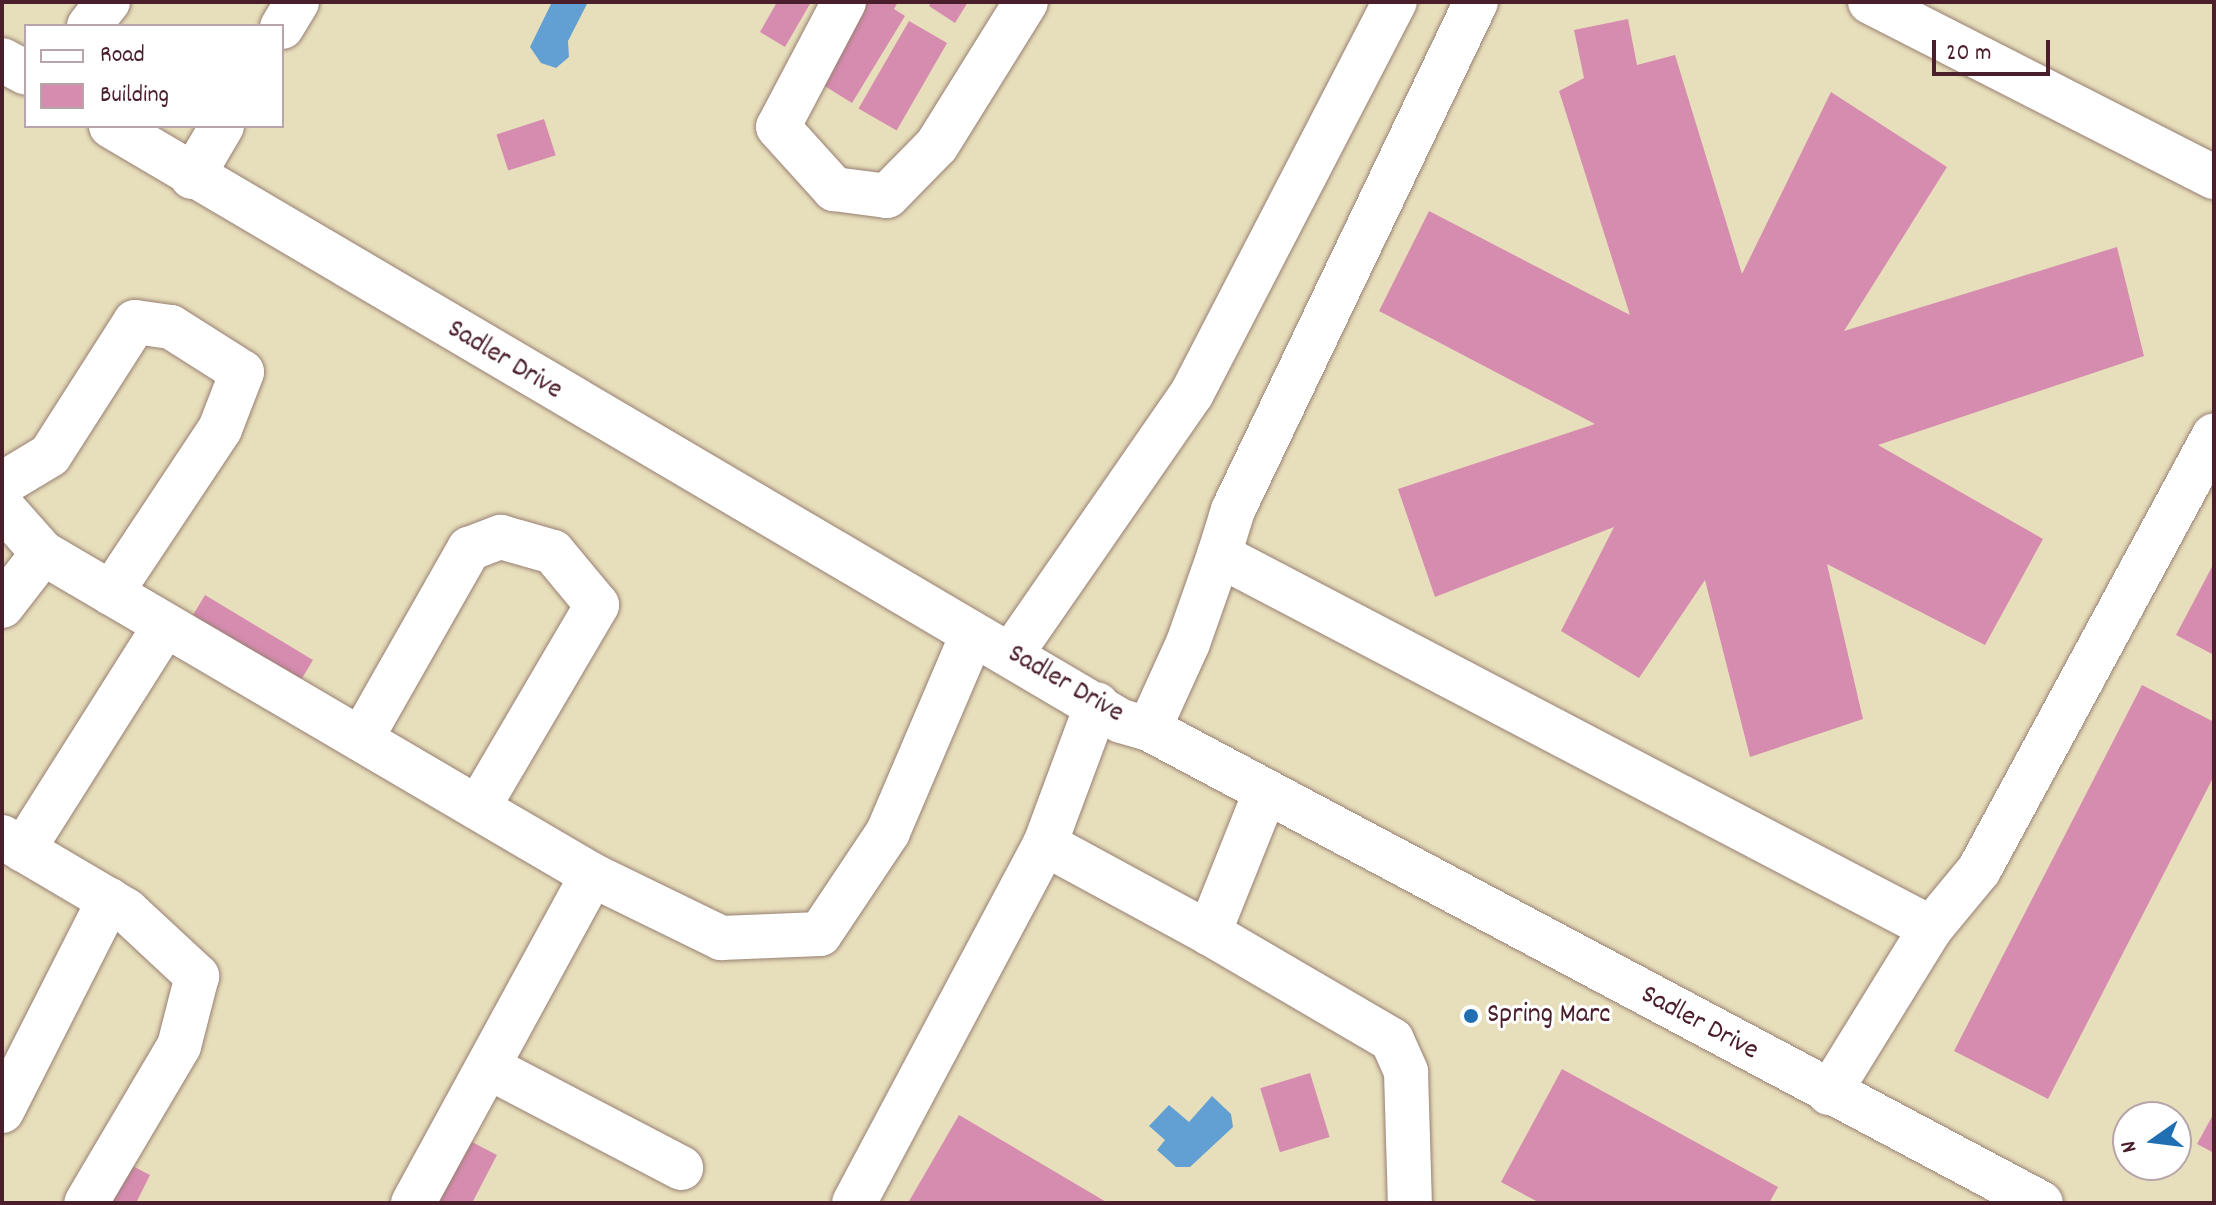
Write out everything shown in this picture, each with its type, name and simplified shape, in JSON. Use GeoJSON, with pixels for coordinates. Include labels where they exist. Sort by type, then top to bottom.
{"type":"FeatureCollection","features":[{"type":"Feature","properties":{"kind":"street"},"geometry":{"type":"LineString","coordinates":[[91,24],[108,2]]}},
{"type":"Feature","properties":{"kind":"street"},"geometry":{"type":"LineString","coordinates":[[284,24],[297,2]]}},
{"type":"Feature","properties":{"kind":"street"},"geometry":{"type":"LineString","coordinates":[[844,2],[778,127],[834,189],[887,196],[937,145],[1026,2]]}},
{"type":"Feature","properties":{"kind":"street"},"geometry":{"type":"LineString","coordinates":[[1149,729],[1188,643],[1233,510],[1476,2]]}},
{"type":"Feature","properties":{"kind":"street"},"geometry":{"type":"LineString","coordinates":[[1870,2],[2214,177]]}},
{"type":"Feature","properties":{"kind":"street"},"geometry":{"type":"LineString","coordinates":[[1012,653],[1192,393],[1386,5]]}},
{"type":"Feature","properties":{"kind":"street"},"geometry":{"type":"LineString","coordinates":[[2,60],[24,72]]}},
{"type":"Feature","properties":{"kind":"street","name":"Sadler Drive"},"geometry":{"type":"LineString","coordinates":[[114,128],[192,177],[972,635],[1012,653],[1121,721],[1149,729],[2041,1203]]}},
{"type":"Feature","properties":{"kind":"street"},"geometry":{"type":"LineString","coordinates":[[192,177],[221,128]]}},
{"type":"Feature","properties":{"kind":"street"},"geometry":{"type":"LineString","coordinates":[[2,484],[50,455],[135,322],[171,327],[242,372],[220,429],[111,593]]}},
{"type":"Feature","properties":{"kind":"street"},"geometry":{"type":"LineString","coordinates":[[1829,1093],[1931,928],[1979,870],[2214,435]]}},
{"type":"Feature","properties":{"kind":"street"},"geometry":{"type":"LineString","coordinates":[[2,507],[43,553],[592,875],[721,938],[820,934],[888,832],[972,635]]}},
{"type":"Feature","properties":{"kind":"street"},"geometry":{"type":"LineString","coordinates":[[361,739],[469,549],[501,537],[553,552],[597,605],[478,808]]}},
{"type":"Feature","properties":{"kind":"street"},"geometry":{"type":"LineString","coordinates":[[2,606],[43,553]]}},
{"type":"Feature","properties":{"kind":"street"},"geometry":{"type":"LineString","coordinates":[[1219,555],[1931,928]]}},
{"type":"Feature","properties":{"kind":"street"},"geometry":{"type":"LineString","coordinates":[[86,1203],[179,1046],[197,976],[109,900],[13,844],[165,625]]}},
{"type":"Feature","properties":{"kind":"street"},"geometry":{"type":"LineString","coordinates":[[854,1203],[1045,844],[1097,704]]}},
{"type":"Feature","properties":{"kind":"street"},"geometry":{"type":"LineString","coordinates":[[1209,933],[1265,793]]}},
{"type":"Feature","properties":{"kind":"street"},"geometry":{"type":"LineString","coordinates":[[1045,844],[1209,933],[1392,1040],[1406,1072],[1410,1203]]}},
{"type":"Feature","properties":{"kind":"street"},"geometry":{"type":"LineString","coordinates":[[413,1203],[592,875]]}},
{"type":"Feature","properties":{"kind":"street"},"geometry":{"type":"LineString","coordinates":[[2,1111],[109,900]]}},
{"type":"Feature","properties":{"kind":"street"},"geometry":{"type":"LineString","coordinates":[[488,1067],[681,1168]]}},
{"type":"Feature","properties":{"kind":"water"},"geometry":{"type":"Polygon","coordinates":[[[552,2],[588,2],[568,41],[569,57],[556,68],[541,63],[530,47],[552,2]]]}},
{"type":"Feature","properties":{"kind":"water"},"geometry":{"type":"Polygon","coordinates":[[[1212,1096],[1231,1114],[1233,1127],[1190,1167],[1176,1167],[1157,1150],[1165,1140],[1149,1126],[1169,1105],[1189,1122],[1212,1096]]]}},
{"type":"Feature","properties":{"kind":"building"},"geometry":{"type":"Polygon","coordinates":[[[777,2],[811,2],[785,47],[760,32],[777,2]]]}},
{"type":"Feature","properties":{"kind":"building"},"geometry":{"type":"Polygon","coordinates":[[[863,2],[898,2],[894,9],[905,16],[852,103],[815,80],[863,2]]]}},
{"type":"Feature","properties":{"kind":"building"},"geometry":{"type":"Polygon","coordinates":[[[931,2],[968,2],[955,23],[929,6],[931,2]]]}},
{"type":"Feature","properties":{"kind":"building"},"geometry":{"type":"Polygon","coordinates":[[[1628,19],[1637,65],[1675,55],[1742,274],[1831,92],[1947,167],[1844,331],[2117,247],[2144,356],[1878,445],[2043,539],[1985,645],[1827,564],[1863,719],[1750,757],[1705,580],[1639,678],[1561,631],[1614,527],[1435,597],[1398,489],[1595,424],[1379,311],[1429,211],[1630,315],[1559,91],[1584,78],[1574,30],[1628,19]]]}},
{"type":"Feature","properties":{"kind":"building"},"geometry":{"type":"Polygon","coordinates":[[[909,21],[947,43],[897,130],[858,108],[909,21]]]}},
{"type":"Feature","properties":{"kind":"building"},"geometry":{"type":"Polygon","coordinates":[[[544,119],[556,155],[508,171],[496,134],[544,119]]]}},
{"type":"Feature","properties":{"kind":"building"},"geometry":{"type":"Polygon","coordinates":[[[2214,563],[2214,655],[2176,635],[2214,563]]]}},
{"type":"Feature","properties":{"kind":"building"},"geometry":{"type":"Polygon","coordinates":[[[205,595],[313,660],[298,685],[190,620],[205,595]]]}},
{"type":"Feature","properties":{"kind":"building"},"geometry":{"type":"Polygon","coordinates":[[[2142,685],[2214,722],[2214,776],[2048,1099],[1954,1051],[2142,685]]]}},
{"type":"Feature","properties":{"kind":"building"},"geometry":{"type":"Polygon","coordinates":[[[1562,1069],[1778,1187],[1769,1203],[1540,1203],[1501,1182],[1562,1069]]]}},
{"type":"Feature","properties":{"kind":"building"},"geometry":{"type":"Polygon","coordinates":[[[1310,1073],[1330,1137],[1280,1152],[1260,1088],[1310,1073]]]}},
{"type":"Feature","properties":{"kind":"building"},"geometry":{"type":"Polygon","coordinates":[[[2214,1113],[2214,1153],[2197,1144],[2214,1113]]]}},
{"type":"Feature","properties":{"kind":"building"},"geometry":{"type":"Polygon","coordinates":[[[959,1115],[1108,1203],[908,1203],[959,1115]]]}},
{"type":"Feature","properties":{"kind":"building"},"geometry":{"type":"Polygon","coordinates":[[[470,1141],[497,1155],[472,1203],[438,1203],[470,1141]]]}},
{"type":"Feature","properties":{"kind":"building"},"geometry":{"type":"Polygon","coordinates":[[[123,1161],[150,1175],[136,1203],[101,1203],[123,1161]]]}},
{"type":"Feature","properties":{"kind":"place","name":"Spring Marc"},"geometry":{"type":"Point","coordinates":[1471,1016]}}]}
